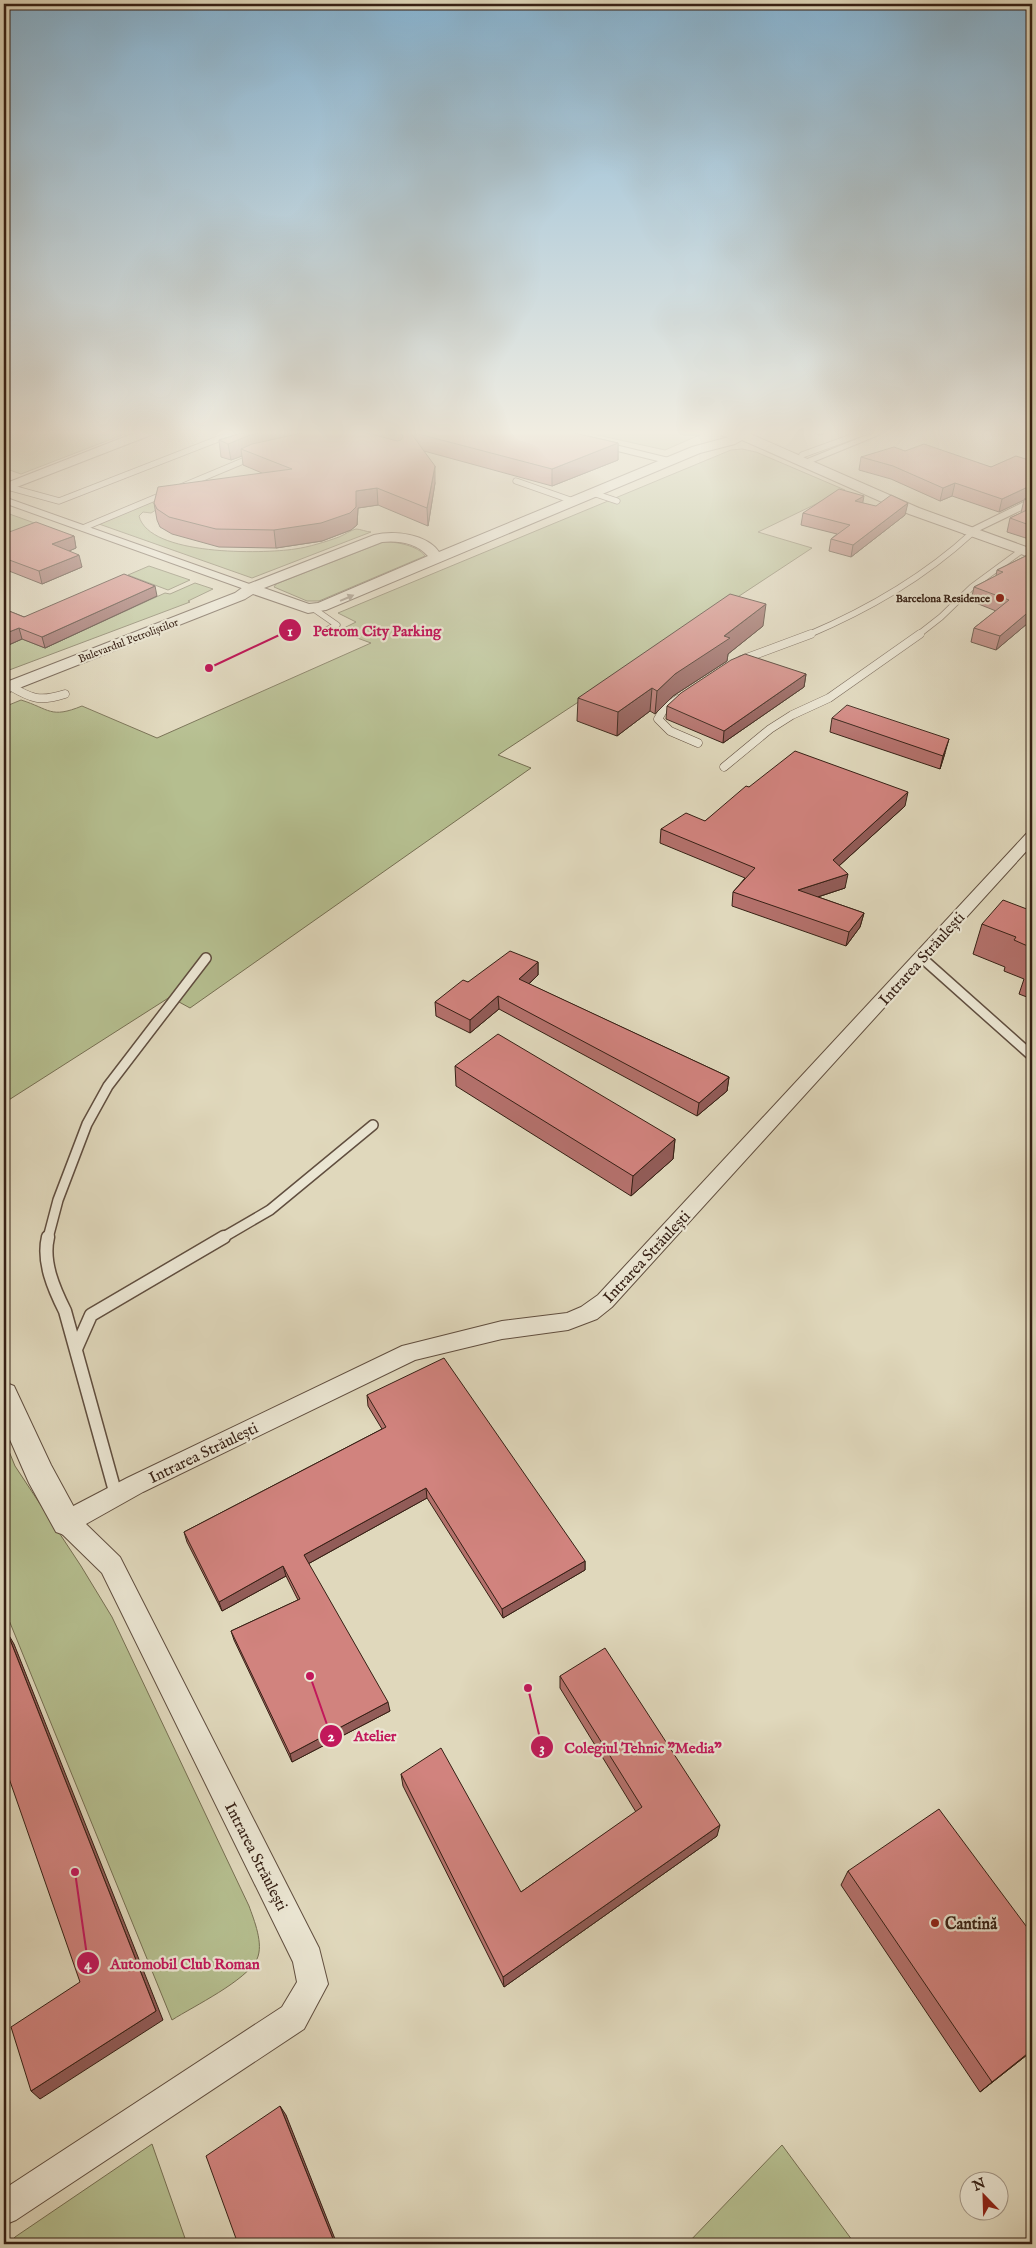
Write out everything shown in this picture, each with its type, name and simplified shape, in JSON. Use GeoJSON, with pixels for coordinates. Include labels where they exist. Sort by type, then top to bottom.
{"type":"FeatureCollection","features":[{"type":"Feature","properties":{"kind":"street"},"geometry":{"type":"LineString","coordinates":[[108,537],[314,609]]}},
{"type":"Feature","properties":{"kind":"street","name":"Bulevardul Petroliștilor"},"geometry":{"type":"LineString","coordinates":[[7,687],[240,596],[251,588],[379,538],[398,537],[421,545],[442,547],[471,543]]}},
{"type":"Feature","properties":{"kind":"street","name":"Bulevardul Petroliștilor"},"geometry":{"type":"LineString","coordinates":[[314,609],[334,603],[432,562],[486,537]]}},
{"type":"Feature","properties":{"kind":"street"},"geometry":{"type":"LineString","coordinates":[[981,537],[1027,553]]}},
{"type":"Feature","properties":{"kind":"street"},"geometry":{"type":"LineString","coordinates":[[421,545],[433,551],[435,556],[432,562]]}},
{"type":"Feature","properties":{"kind":"street","name":"Intrarea Străulești"},"geometry":{"type":"LineString","coordinates":[[4,2208],[293,2018],[313,1984],[308,1959],[111,1564],[67,1522],[116,1495],[410,1352],[502,1330],[568,1321],[589,1313],[605,1301],[1032,836]]}},
{"type":"Feature","properties":{"kind":"street"},"geometry":{"type":"LineString","coordinates":[[4,1394],[40,1474],[67,1522]]}},
{"type":"Feature","properties":{"kind":"lane"},"geometry":{"type":"LineString","coordinates":[[732,665],[851,616],[916,579],[944,559],[966,537]]}},
{"type":"Feature","properties":{"kind":"lane"},"geometry":{"type":"LineString","coordinates":[[724,767],[770,729],[792,715],[836,693],[927,629],[972,587],[1027,553]]}},
{"type":"Feature","properties":{"kind":"lane"},"geometry":{"type":"LineString","coordinates":[[314,609],[336,625],[321,633]]}},
{"type":"Feature","properties":{"kind":"lane"},"geometry":{"type":"LineString","coordinates":[[7,687],[36,700],[48,700],[65,694]]}},
{"type":"Feature","properties":{"kind":"lane"},"geometry":{"type":"LineString","coordinates":[[686,694],[664,709],[658,719],[660,725],[671,732],[698,743]]}},
{"type":"Feature","properties":{"kind":"lane"},"geometry":{"type":"LineString","coordinates":[[116,1495],[65,1311],[56,1293],[49,1270],[46,1246],[58,1200],[87,1124],[108,1086],[206,958]]}},
{"type":"Feature","properties":{"kind":"lane"},"geometry":{"type":"LineString","coordinates":[[922,958],[1032,1056]]}},
{"type":"Feature","properties":{"kind":"lane"},"geometry":{"type":"LineString","coordinates":[[76,1349],[92,1314],[270,1210],[373,1125]]}},
{"type":"Feature","properties":{"kind":"green space"},"geometry":{"type":"Polygon","coordinates":[[[136,537],[160,537],[184,545],[208,549],[258,552],[300,548],[339,537],[358,537],[252,578],[136,537]]]}},
{"type":"Feature","properties":{"kind":"green space"},"geometry":{"type":"Polygon","coordinates":[[[521,537],[775,537],[812,548],[498,755],[531,768],[190,1008],[170,997],[4,1103],[4,707],[21,700],[56,712],[63,712],[82,706],[157,738],[371,643],[338,631],[356,622],[338,613],[521,537]]]}},
{"type":"Feature","properties":{"kind":"green space"},"geometry":{"type":"Polygon","coordinates":[[[383,542],[394,542],[418,549],[425,556],[319,601],[307,601],[274,587],[276,584],[383,542]]]}},
{"type":"Feature","properties":{"kind":"green space"},"geometry":{"type":"Polygon","coordinates":[[[149,566],[190,580],[168,590],[128,575],[149,566]]]}},
{"type":"Feature","properties":{"kind":"green space"},"geometry":{"type":"Polygon","coordinates":[[[195,583],[213,589],[188,601],[190,602],[4,672],[4,647],[22,639],[45,648],[165,593],[170,594],[195,583]]]}},
{"type":"Feature","properties":{"kind":"green space"},"geometry":{"type":"Polygon","coordinates":[[[4,1439],[15,1466],[112,1617],[249,1906],[256,1925],[259,1953],[251,1967],[231,1984],[172,2020],[4,1608],[4,1439]]]}},
{"type":"Feature","properties":{"kind":"green space"},"geometry":{"type":"Polygon","coordinates":[[[152,2144],[187,2244],[9,2244],[15,2237],[152,2144]]]}},
{"type":"Feature","properties":{"kind":"green space"},"geometry":{"type":"Polygon","coordinates":[[[782,2145],[855,2244],[687,2244],[782,2145]]]}},
{"type":"Feature","properties":{"kind":"building"},"geometry":{"type":"Polygon","coordinates":[[[4,537],[72,537],[52,544],[79,555],[39,571],[4,558],[4,537]]]}},
{"type":"Feature","properties":{"kind":"building"},"geometry":{"type":"Polygon","coordinates":[[[834,537],[864,537],[853,545],[831,539],[834,537]]]}},
{"type":"Feature","properties":{"kind":"building"},"geometry":{"type":"Polygon","coordinates":[[[1032,553],[1032,609],[1000,636],[974,628],[1009,600],[974,587],[1003,572],[997,570],[1032,553]]]}},
{"type":"Feature","properties":{"kind":"building"},"geometry":{"type":"Polygon","coordinates":[[[124,574],[155,586],[42,637],[19,628],[4,634],[4,609],[24,617],[124,574]]]}},
{"type":"Feature","properties":{"kind":"building"},"geometry":{"type":"Polygon","coordinates":[[[730,594],[766,604],[724,636],[730,638],[675,674],[657,691],[652,688],[618,712],[578,698],[730,594]]]}},
{"type":"Feature","properties":{"kind":"building"},"geometry":{"type":"Polygon","coordinates":[[[745,654],[806,674],[724,731],[667,706],[681,693],[731,660],[745,654]]]}},
{"type":"Feature","properties":{"kind":"building"},"geometry":{"type":"Polygon","coordinates":[[[847,705],[949,739],[943,756],[832,718],[847,705]]]}},
{"type":"Feature","properties":{"kind":"building"},"geometry":{"type":"Polygon","coordinates":[[[795,751],[908,792],[833,860],[848,874],[798,890],[864,913],[849,932],[733,892],[755,868],[661,829],[686,813],[705,821],[746,786],[749,787],[795,751]]]}},
{"type":"Feature","properties":{"kind":"building"},"geometry":{"type":"Polygon","coordinates":[[[1003,900],[1032,911],[1032,948],[1014,940],[1016,937],[982,924],[1003,900]]]}},
{"type":"Feature","properties":{"kind":"building"},"geometry":{"type":"Polygon","coordinates":[[[510,951],[538,962],[519,979],[729,1077],[699,1103],[498,996],[470,1020],[435,1002],[463,980],[468,982],[510,951]]]}},
{"type":"Feature","properties":{"kind":"building"},"geometry":{"type":"Polygon","coordinates":[[[498,1034],[675,1139],[633,1176],[455,1066],[498,1034]]]}},
{"type":"Feature","properties":{"kind":"building"},"geometry":{"type":"Polygon","coordinates":[[[444,1358],[585,1561],[502,1609],[426,1488],[304,1555],[388,1702],[290,1754],[231,1631],[300,1599],[283,1566],[219,1602],[184,1532],[386,1427],[367,1395],[444,1358]]]}},
{"type":"Feature","properties":{"kind":"building"},"geometry":{"type":"Polygon","coordinates":[[[7,1632],[156,2011],[31,2091],[11,2027],[80,1982],[4,1764],[4,1633],[7,1632]]]}},
{"type":"Feature","properties":{"kind":"building"},"geometry":{"type":"Polygon","coordinates":[[[605,1648],[720,1825],[503,1977],[401,1774],[441,1748],[521,1892],[642,1807],[560,1676],[605,1648]]]}},
{"type":"Feature","properties":{"kind":"building","name":"Cantină"},"geometry":{"type":"Polygon","coordinates":[[[939,1809],[1032,1934],[1032,2050],[992,2082],[848,1871],[939,1809]]]}},
{"type":"Feature","properties":{"kind":"building"},"geometry":{"type":"Polygon","coordinates":[[[280,2106],[335,2244],[238,2244],[206,2156],[280,2106]]]}},
{"type":"Feature","properties":{"kind":"place","name":"Barcelona Residence"},"geometry":{"type":"Point","coordinates":[1000,598]}},
{"type":"Feature","properties":{"kind":"place","name":"Petrom City Parking"},"geometry":{"type":"Point","coordinates":[209,668]}},
{"type":"Feature","properties":{"kind":"place","name":"Atelier"},"geometry":{"type":"Point","coordinates":[310,1676]}},
{"type":"Feature","properties":{"kind":"place","name":"Colegiul Tehnic \"Media\""},"geometry":{"type":"Point","coordinates":[528,1688]}},
{"type":"Feature","properties":{"kind":"place","name":"Automobil Club Roman"},"geometry":{"type":"Point","coordinates":[75,1872]}},
{"type":"Feature","properties":{"kind":"place","name":"Cantină"},"geometry":{"type":"Point","coordinates":[935,1923]}}]}
